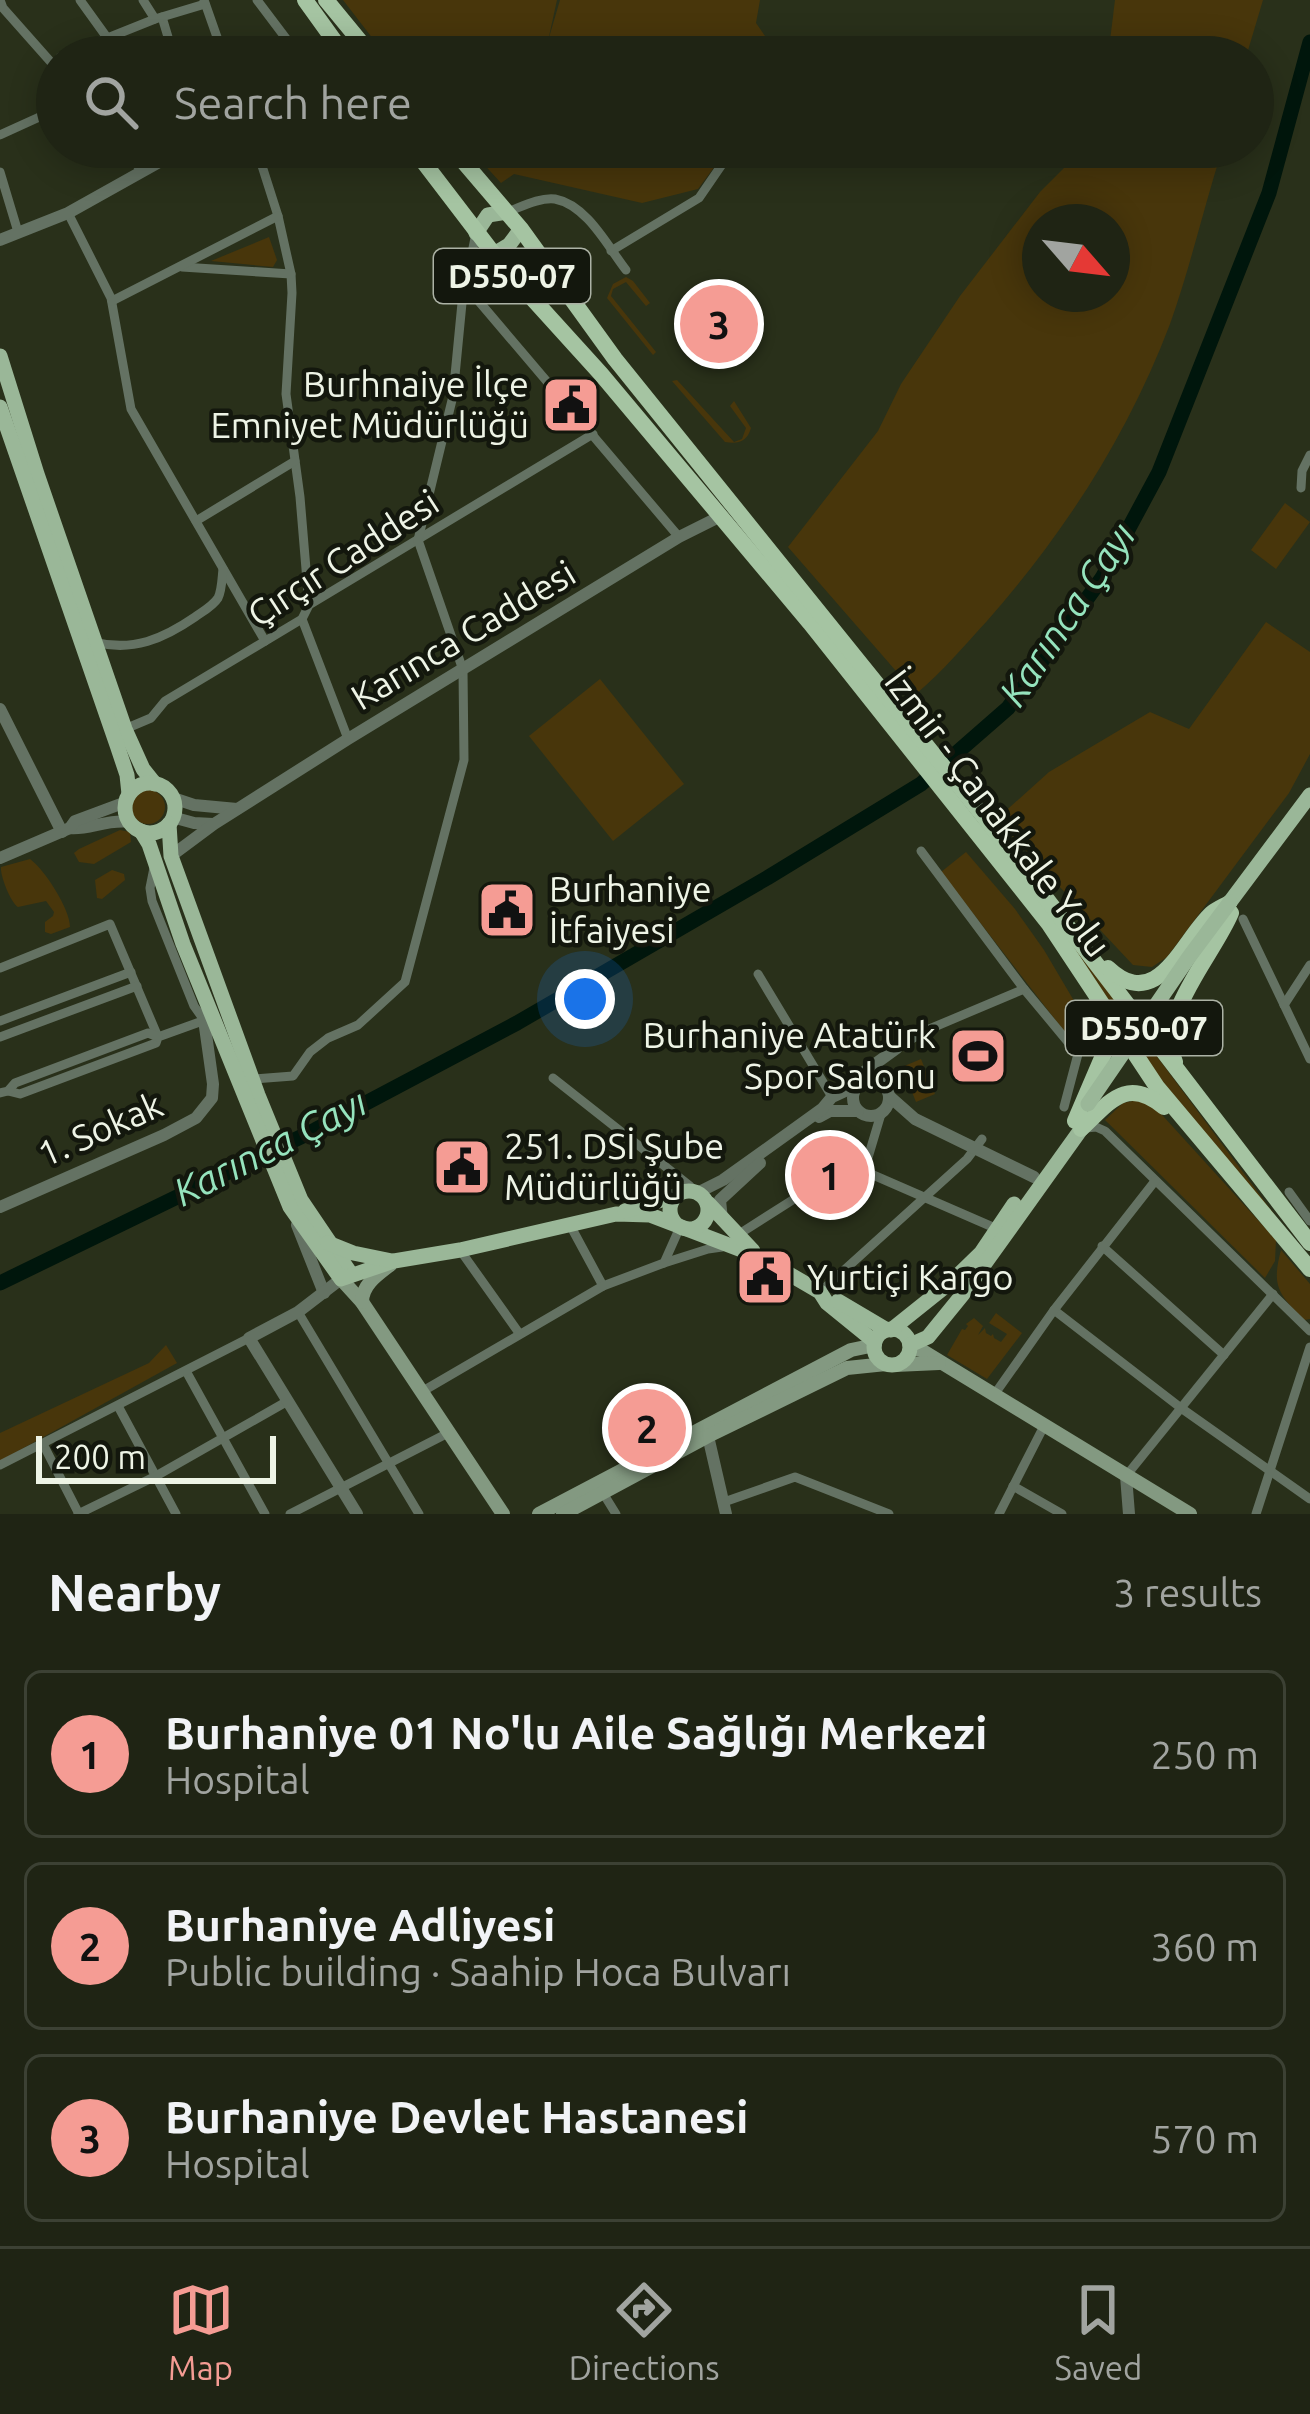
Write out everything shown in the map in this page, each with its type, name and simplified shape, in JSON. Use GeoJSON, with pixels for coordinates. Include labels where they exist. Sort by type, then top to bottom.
{"type":"FeatureCollection","features":[{"type":"Feature","properties":{"kind":"highway"},"geometry":{"type":"LineString","coordinates":[[304,0],[331,36]]}},
{"type":"Feature","properties":{"kind":"highway"},"geometry":{"type":"LineString","coordinates":[[326,0],[356,36]]}},
{"type":"Feature","properties":{"kind":"highway","name":"İzmir - Çanakkale Yolu"},"geometry":{"type":"LineString","coordinates":[[428,168],[476,233],[897,721],[1077,939],[1310,1243]]}},
{"type":"Feature","properties":{"kind":"highway","name":"D550-07"},"geometry":{"type":"LineString","coordinates":[[469,168],[897,721]]}},
{"type":"Feature","properties":{"kind":"highway","name":"İzmir - Çanakkale Yolu"},"geometry":{"type":"LineString","coordinates":[[973,817],[1157,1088],[1310,1269]]}},
{"type":"Feature","properties":{"kind":"highway"},"geometry":{"type":"LineString","coordinates":[[1077,939],[1120,979],[1135,984],[1166,970],[1212,914],[1235,912]]}},
{"type":"Feature","properties":{"kind":"highway"},"geometry":{"type":"LineString","coordinates":[[1183,1079],[1170,1045],[1173,1020],[1235,912]]}},
{"type":"Feature","properties":{"kind":"highway"},"geometry":{"type":"LineString","coordinates":[[1074,1119],[1106,1051],[1102,1025],[1077,967]]}},
{"type":"Feature","properties":{"kind":"highway"},"geometry":{"type":"LineString","coordinates":[[1074,1119],[1127,1092],[1140,1092],[1195,1135]]}},
{"type":"Feature","properties":{"kind":"main road"},"geometry":{"type":"LineString","coordinates":[[476,233],[488,215],[506,212]]}},
{"type":"Feature","properties":{"kind":"main road"},"geometry":{"type":"LineString","coordinates":[[494,254],[509,245],[520,229]]}},
{"type":"Feature","properties":{"kind":"main road"},"geometry":{"type":"LineString","coordinates":[[0,356],[125,729],[143,769],[172,798],[163,860],[208,1019],[252,1092]]}},
{"type":"Feature","properties":{"kind":"main road"},"geometry":{"type":"LineString","coordinates":[[0,407],[127,775],[125,810],[163,860],[232,1023],[252,1092],[296,1204],[503,1514]]}},
{"type":"Feature","properties":{"kind":"main road"},"geometry":{"type":"LineString","coordinates":[[128,798],[142,784],[155,784]]}},
{"type":"Feature","properties":{"kind":"main road"},"geometry":{"type":"LineString","coordinates":[[1235,912],[1310,795]]}},
{"type":"Feature","properties":{"kind":"main road"},"geometry":{"type":"LineString","coordinates":[[1074,1119],[963,1294],[928,1337],[910,1347],[905,1360],[891,1365],[878,1358],[882,1337],[981,1253],[1074,1119],[1092,1106],[1189,957],[1235,912],[1310,809]]}},
{"type":"Feature","properties":{"kind":"main road"},"geometry":{"type":"LineString","coordinates":[[135,826],[154,832],[170,821]]}},
{"type":"Feature","properties":{"kind":"main road"},"geometry":{"type":"LineString","coordinates":[[346,1277],[693,1195]]}},
{"type":"Feature","properties":{"kind":"main road"},"geometry":{"type":"LineString","coordinates":[[693,1195],[722,1221],[732,1241]]}},
{"type":"Feature","properties":{"kind":"main road"},"geometry":{"type":"LineString","coordinates":[[693,1195],[708,1212],[703,1223],[680,1227],[670,1213],[673,1201],[693,1195]]}},
{"type":"Feature","properties":{"kind":"main road"},"geometry":{"type":"LineString","coordinates":[[296,1204],[328,1243],[346,1277]]}},
{"type":"Feature","properties":{"kind":"main road"},"geometry":{"type":"LineString","coordinates":[[616,1214],[650,1215],[732,1241],[822,1294],[827,1303],[882,1337]]}},
{"type":"Feature","properties":{"kind":"main road"},"geometry":{"type":"LineString","coordinates":[[328,1243],[394,1262]]}},
{"type":"Feature","properties":{"kind":"main road"},"geometry":{"type":"LineString","coordinates":[[362,1302],[367,1286],[394,1262]]}},
{"type":"Feature","properties":{"kind":"main road"},"geometry":{"type":"LineString","coordinates":[[539,1514],[851,1350],[904,1334],[910,1347],[1190,1514]]}},
{"type":"Feature","properties":{"kind":"main road"},"geometry":{"type":"LineString","coordinates":[[563,1514],[847,1368],[933,1361],[944,1365]]}},
{"type":"Feature","properties":{"kind":"street"},"geometry":{"type":"LineString","coordinates":[[80,0],[108,36]]}},
{"type":"Feature","properties":{"kind":"street"},"geometry":{"type":"LineString","coordinates":[[142,0],[158,18],[165,36]]}},
{"type":"Feature","properties":{"kind":"street"},"geometry":{"type":"LineString","coordinates":[[257,0],[284,36]]}},
{"type":"Feature","properties":{"kind":"street"},"geometry":{"type":"LineString","coordinates":[[0,2],[36,40]]}},
{"type":"Feature","properties":{"kind":"street"},"geometry":{"type":"LineString","coordinates":[[115,36],[204,2],[216,36]]}},
{"type":"Feature","properties":{"kind":"street"},"geometry":{"type":"LineString","coordinates":[[0,135],[36,119]]}},
{"type":"Feature","properties":{"kind":"street"},"geometry":{"type":"LineString","coordinates":[[0,240],[68,213],[147,168]]}},
{"type":"Feature","properties":{"kind":"street"},"geometry":{"type":"LineString","coordinates":[[263,168],[291,274],[286,394],[309,605]]}},
{"type":"Feature","properties":{"kind":"street"},"geometry":{"type":"LineString","coordinates":[[611,251],[699,198],[720,168]]}},
{"type":"Feature","properties":{"kind":"street"},"geometry":{"type":"LineString","coordinates":[[0,172],[18,232]]}},
{"type":"Feature","properties":{"kind":"street"},"geometry":{"type":"LineString","coordinates":[[506,212],[556,199],[580,212],[626,270]]}},
{"type":"Feature","properties":{"kind":"street"},"geometry":{"type":"LineString","coordinates":[[520,229],[538,201]]}},
{"type":"Feature","properties":{"kind":"street"},"geometry":{"type":"LineString","coordinates":[[68,213],[112,301],[131,410],[265,641]]}},
{"type":"Feature","properties":{"kind":"street"},"geometry":{"type":"LineString","coordinates":[[112,301],[278,216]]}},
{"type":"Feature","properties":{"kind":"street"},"geometry":{"type":"LineString","coordinates":[[252,1092],[293,1076],[310,1052],[358,1025],[405,982],[464,760],[463,670],[418,540],[453,396],[465,285],[476,233]]}},
{"type":"Feature","properties":{"kind":"street"},"geometry":{"type":"LineString","coordinates":[[467,272],[494,254]]}},
{"type":"Feature","properties":{"kind":"street"},"geometry":{"type":"LineString","coordinates":[[180,267],[291,274]]}},
{"type":"Feature","properties":{"kind":"street"},"geometry":{"type":"LineString","coordinates":[[465,285],[679,537]]}},
{"type":"Feature","properties":{"kind":"street","name":"Çırçır Caddesi"},"geometry":{"type":"LineString","coordinates":[[125,729],[151,718],[165,700],[302,619],[309,605],[593,434]]}},
{"type":"Feature","properties":{"kind":"street"},"geometry":{"type":"LineString","coordinates":[[1301,488],[1310,455]]}},
{"type":"Feature","properties":{"kind":"street"},"geometry":{"type":"LineString","coordinates":[[196,521],[295,461]]}},
{"type":"Feature","properties":{"kind":"street","name":"Karınca Caddesi"},"geometry":{"type":"LineString","coordinates":[[163,860],[349,739],[721,515]]}},
{"type":"Feature","properties":{"kind":"street"},"geometry":{"type":"LineString","coordinates":[[94,642],[134,645],[164,637],[218,598],[223,569]]}},
{"type":"Feature","properties":{"kind":"street"},"geometry":{"type":"LineString","coordinates":[[302,619],[349,739]]}},
{"type":"Feature","properties":{"kind":"street"},"geometry":{"type":"LineString","coordinates":[[2,717],[66,830]]}},
{"type":"Feature","properties":{"kind":"street"},"geometry":{"type":"LineString","coordinates":[[66,830],[75,820],[128,798]]}},
{"type":"Feature","properties":{"kind":"street"},"geometry":{"type":"LineString","coordinates":[[172,798],[238,809]]}},
{"type":"Feature","properties":{"kind":"street"},"geometry":{"type":"LineString","coordinates":[[0,858],[66,830],[104,821],[135,826]]}},
{"type":"Feature","properties":{"kind":"street"},"geometry":{"type":"LineString","coordinates":[[170,821],[214,824]]}},
{"type":"Feature","properties":{"kind":"street"},"geometry":{"type":"LineString","coordinates":[[921,851],[1078,1054],[1074,1119],[1105,1131],[1310,1331]]}},
{"type":"Feature","properties":{"kind":"street"},"geometry":{"type":"LineString","coordinates":[[1235,912],[1310,1060]]}},
{"type":"Feature","properties":{"kind":"street"},"geometry":{"type":"LineString","coordinates":[[0,968],[110,924],[158,1036]]}},
{"type":"Feature","properties":{"kind":"street"},"geometry":{"type":"LineString","coordinates":[[1284,1005],[1310,964]]}},
{"type":"Feature","properties":{"kind":"street"},"geometry":{"type":"LineString","coordinates":[[0,1021],[130,972]]}},
{"type":"Feature","properties":{"kind":"street"},"geometry":{"type":"LineString","coordinates":[[758,974],[832,1097]]}},
{"type":"Feature","properties":{"kind":"street"},"geometry":{"type":"LineString","coordinates":[[0,1037],[136,986]]}},
{"type":"Feature","properties":{"kind":"street"},"geometry":{"type":"LineString","coordinates":[[872,1116],[853,1101],[864,1072],[928,1030],[1024,989]]}},
{"type":"Feature","properties":{"kind":"street"},"geometry":{"type":"LineString","coordinates":[[4,1092],[15,1082],[148,1034],[158,1036],[208,1019],[232,1023]]}},
{"type":"Feature","properties":{"kind":"street","name":"1. Sokak"},"geometry":{"type":"LineString","coordinates":[[0,1207],[196,1118],[212,1098],[208,1019]]}},
{"type":"Feature","properties":{"kind":"street"},"geometry":{"type":"LineString","coordinates":[[423,1391],[603,1286],[732,1241],[802,1194],[840,1205],[849,1203],[864,1171],[872,1116],[888,1106],[897,1048]]}},
{"type":"Feature","properties":{"kind":"street"},"geometry":{"type":"LineString","coordinates":[[553,1078],[690,1186],[693,1195],[730,1175],[832,1097],[871,1079],[915,1119]]}},
{"type":"Feature","properties":{"kind":"street"},"geometry":{"type":"LineString","coordinates":[[722,1221],[720,1200],[730,1187],[830,1111],[915,1119],[979,1144],[1034,1177]]}},
{"type":"Feature","properties":{"kind":"street"},"geometry":{"type":"LineString","coordinates":[[822,1294],[979,1144]]}},
{"type":"Feature","properties":{"kind":"street"},"geometry":{"type":"LineString","coordinates":[[864,1171],[995,1228]]}},
{"type":"Feature","properties":{"kind":"street"},"geometry":{"type":"LineString","coordinates":[[994,1395],[1155,1181]]}},
{"type":"Feature","properties":{"kind":"street"},"geometry":{"type":"LineString","coordinates":[[1289,1192],[1310,1222]]}},
{"type":"Feature","properties":{"kind":"street"},"geometry":{"type":"LineString","coordinates":[[296,1204],[324,1293]]}},
{"type":"Feature","properties":{"kind":"street"},"geometry":{"type":"LineString","coordinates":[[570,1225],[603,1286]]}},
{"type":"Feature","properties":{"kind":"street"},"geometry":{"type":"LineString","coordinates":[[664,1263],[680,1227]]}},
{"type":"Feature","properties":{"kind":"street"},"geometry":{"type":"LineString","coordinates":[[1102,1246],[1224,1355]]}},
{"type":"Feature","properties":{"kind":"street"},"geometry":{"type":"LineString","coordinates":[[460,1250],[519,1333]]}},
{"type":"Feature","properties":{"kind":"street"},"geometry":{"type":"LineString","coordinates":[[0,1465],[298,1312],[346,1277]]}},
{"type":"Feature","properties":{"kind":"street"},"geometry":{"type":"LineString","coordinates":[[1129,1514],[1126,1476],[1273,1294]]}},
{"type":"Feature","properties":{"kind":"street"},"geometry":{"type":"LineString","coordinates":[[1054,1310],[1310,1499]]}},
{"type":"Feature","properties":{"kind":"street"},"geometry":{"type":"LineString","coordinates":[[298,1312],[419,1514]]}},
{"type":"Feature","properties":{"kind":"street"},"geometry":{"type":"LineString","coordinates":[[249,1338],[357,1514]]}},
{"type":"Feature","properties":{"kind":"street"},"geometry":{"type":"LineString","coordinates":[[1256,1514],[1310,1347]]}},
{"type":"Feature","properties":{"kind":"street"},"geometry":{"type":"LineString","coordinates":[[186,1371],[265,1514]]}},
{"type":"Feature","properties":{"kind":"street"},"geometry":{"type":"LineString","coordinates":[[43,1444],[78,1514],[286,1402]]}},
{"type":"Feature","properties":{"kind":"street"},"geometry":{"type":"LineString","coordinates":[[118,1406],[176,1514]]}},
{"type":"Feature","properties":{"kind":"street"},"geometry":{"type":"LineString","coordinates":[[999,1514],[1044,1426]]}},
{"type":"Feature","properties":{"kind":"street"},"geometry":{"type":"LineString","coordinates":[[290,1514],[450,1432]]}},
{"type":"Feature","properties":{"kind":"street"},"geometry":{"type":"LineString","coordinates":[[708,1436],[725,1508],[796,1477],[889,1514]]}},
{"type":"Feature","properties":{"kind":"street"},"geometry":{"type":"LineString","coordinates":[[1013,1486],[1062,1514]]}},
{"type":"Feature","properties":{"kind":"street"},"geometry":{"type":"LineString","coordinates":[[602,1492],[616,1514]]}},
{"type":"Feature","properties":{"kind":"shaded area"},"geometry":{"type":"Polygon","coordinates":[[[343,0],[557,0],[549,36],[371,36],[343,0]]]}},
{"type":"Feature","properties":{"kind":"shaded area"},"geometry":{"type":"Polygon","coordinates":[[[560,0],[760,0],[756,23],[765,36],[549,36],[560,0]]]}},
{"type":"Feature","properties":{"kind":"shaded area"},"geometry":{"type":"Polygon","coordinates":[[[1115,0],[1263,0],[1252,36],[1111,36],[1115,0]]]}},
{"type":"Feature","properties":{"kind":"shaded area"},"geometry":{"type":"Polygon","coordinates":[[[487,168],[714,168],[698,189],[642,203],[514,174],[501,183],[487,168]]]}},
{"type":"Feature","properties":{"kind":"shaded area"},"geometry":{"type":"Polygon","coordinates":[[[1064,168],[1217,168],[1170,324],[1114,443],[1068,517],[1016,587],[916,694],[788,547],[878,431],[901,384],[1022,215],[1022,312],[1130,312],[1130,204],[1031,204],[1064,168]]]}},
{"type":"Feature","properties":{"kind":"shaded area"},"geometry":{"type":"Polygon","coordinates":[[[269,237],[277,260],[273,267],[211,261],[269,237]]]}},
{"type":"Feature","properties":{"kind":"shaded area"},"geometry":{"type":"Polygon","coordinates":[[[626,277],[650,303],[646,306],[626,282],[613,289],[611,296],[656,352],[653,355],[607,298],[613,284],[626,277]]]}},
{"type":"Feature","properties":{"kind":"shaded area"},"geometry":{"type":"Polygon","coordinates":[[[677,380],[734,442],[725,442],[672,381],[677,380]]]}},
{"type":"Feature","properties":{"kind":"shaded area"},"geometry":{"type":"Polygon","coordinates":[[[734,401],[751,428],[744,439],[734,442],[742,439],[746,428],[730,406],[734,401]]]}},
{"type":"Feature","properties":{"kind":"shaded area"},"geometry":{"type":"Polygon","coordinates":[[[1285,503],[1310,522],[1276,569],[1251,550],[1285,503]]]}},
{"type":"Feature","properties":{"kind":"shaded area"},"geometry":{"type":"Polygon","coordinates":[[[1266,622],[1310,652],[1310,754],[1289,793],[1167,957],[1152,967],[1133,965],[999,822],[1000,816],[1049,772],[1150,712],[1189,729],[1266,622]]]}},
{"type":"Feature","properties":{"kind":"shaded area"},"geometry":{"type":"Polygon","coordinates":[[[600,679],[684,784],[613,841],[529,736],[600,679]]]}},
{"type":"Feature","properties":{"kind":"shaded area"},"geometry":{"type":"Polygon","coordinates":[[[148,790],[160,795],[165,807],[160,819],[148,824],[136,819],[131,807],[136,795],[148,790]]]}},
{"type":"Feature","properties":{"kind":"shaded area"},"geometry":{"type":"Polygon","coordinates":[[[984,824],[1289,1234],[1138,1052],[984,824]]]}},
{"type":"Feature","properties":{"kind":"shaded area"},"geometry":{"type":"Polygon","coordinates":[[[120,830],[130,832],[131,842],[94,864],[79,862],[74,853],[79,849],[120,830]]]}},
{"type":"Feature","properties":{"kind":"shaded area"},"geometry":{"type":"Polygon","coordinates":[[[966,852],[1044,950],[1093,1033],[1071,1040],[941,872],[966,852]]]}},
{"type":"Feature","properties":{"kind":"shaded area"},"geometry":{"type":"Polygon","coordinates":[[[30,859],[56,890],[70,927],[45,932],[45,922],[54,912],[46,901],[18,907],[12,900],[1,867],[30,859]]]}},
{"type":"Feature","properties":{"kind":"shaded area"},"geometry":{"type":"Polygon","coordinates":[[[112,870],[124,874],[125,880],[97,898],[95,880],[112,870]]]}},
{"type":"Feature","properties":{"kind":"shaded area"},"geometry":{"type":"Polygon","coordinates":[[[921,1059],[935,1094],[916,1102],[902,1067],[921,1059]]]}},
{"type":"Feature","properties":{"kind":"shaded area"},"geometry":{"type":"Polygon","coordinates":[[[1138,1100],[1153,1105],[1276,1240],[1275,1261],[1265,1278],[1105,1120],[1123,1103],[1138,1100]]]}},
{"type":"Feature","properties":{"kind":"shaded area"},"geometry":{"type":"Polygon","coordinates":[[[1281,1250],[1310,1284],[1310,1319],[1304,1320],[1279,1289],[1281,1250]]]}},
{"type":"Feature","properties":{"kind":"shaded area"},"geometry":{"type":"Polygon","coordinates":[[[996,1313],[1022,1333],[987,1379],[947,1355],[974,1318],[983,1326],[978,1335],[985,1328],[1001,1342],[1007,1334],[989,1323],[996,1313]]]}},
{"type":"Feature","properties":{"kind":"shaded area"},"geometry":{"type":"Polygon","coordinates":[[[166,1345],[177,1363],[0,1461],[0,1433],[149,1363],[166,1345]]]}},
{"type":"Feature","properties":{"kind":"waterway","name":"Karınca Çayı"},"geometry":{"type":"LineString","coordinates":[[0,1283],[315,1130],[517,1023],[921,784],[1008,708],[1102,578],[1159,472],[1269,193],[1310,42]]}},
{"type":"Feature","properties":{"kind":"place","name":"Burhaniye Devlet Hastanesi"},"geometry":{"type":"Point","coordinates":[719,324]}},
{"type":"Feature","properties":{"kind":"place","name":"Burhnaiye İlçe Emniyet Müdürlüğü"},"geometry":{"type":"Point","coordinates":[571,405]}},
{"type":"Feature","properties":{"kind":"place","name":"Burhaniye İtfaiyesi"},"geometry":{"type":"Point","coordinates":[507,910]}},
{"type":"Feature","properties":{"kind":"place","name":"Burhaniye Atatürk Spor Salonu"},"geometry":{"type":"Point","coordinates":[978,1056]}},
{"type":"Feature","properties":{"kind":"place","name":"251. DSİ Şube Müdürlüğü"},"geometry":{"type":"Point","coordinates":[462,1167]}},
{"type":"Feature","properties":{"kind":"place","name":"Burhaniye 01 No'lu Aile Sağlığı Merkezi"},"geometry":{"type":"Point","coordinates":[830,1175]}},
{"type":"Feature","properties":{"kind":"place","name":"Yurtiçi Kargo"},"geometry":{"type":"Point","coordinates":[765,1277]}},
{"type":"Feature","properties":{"kind":"place","name":"Burhaniye Adliyesi"},"geometry":{"type":"Point","coordinates":[647,1428]}}]}
